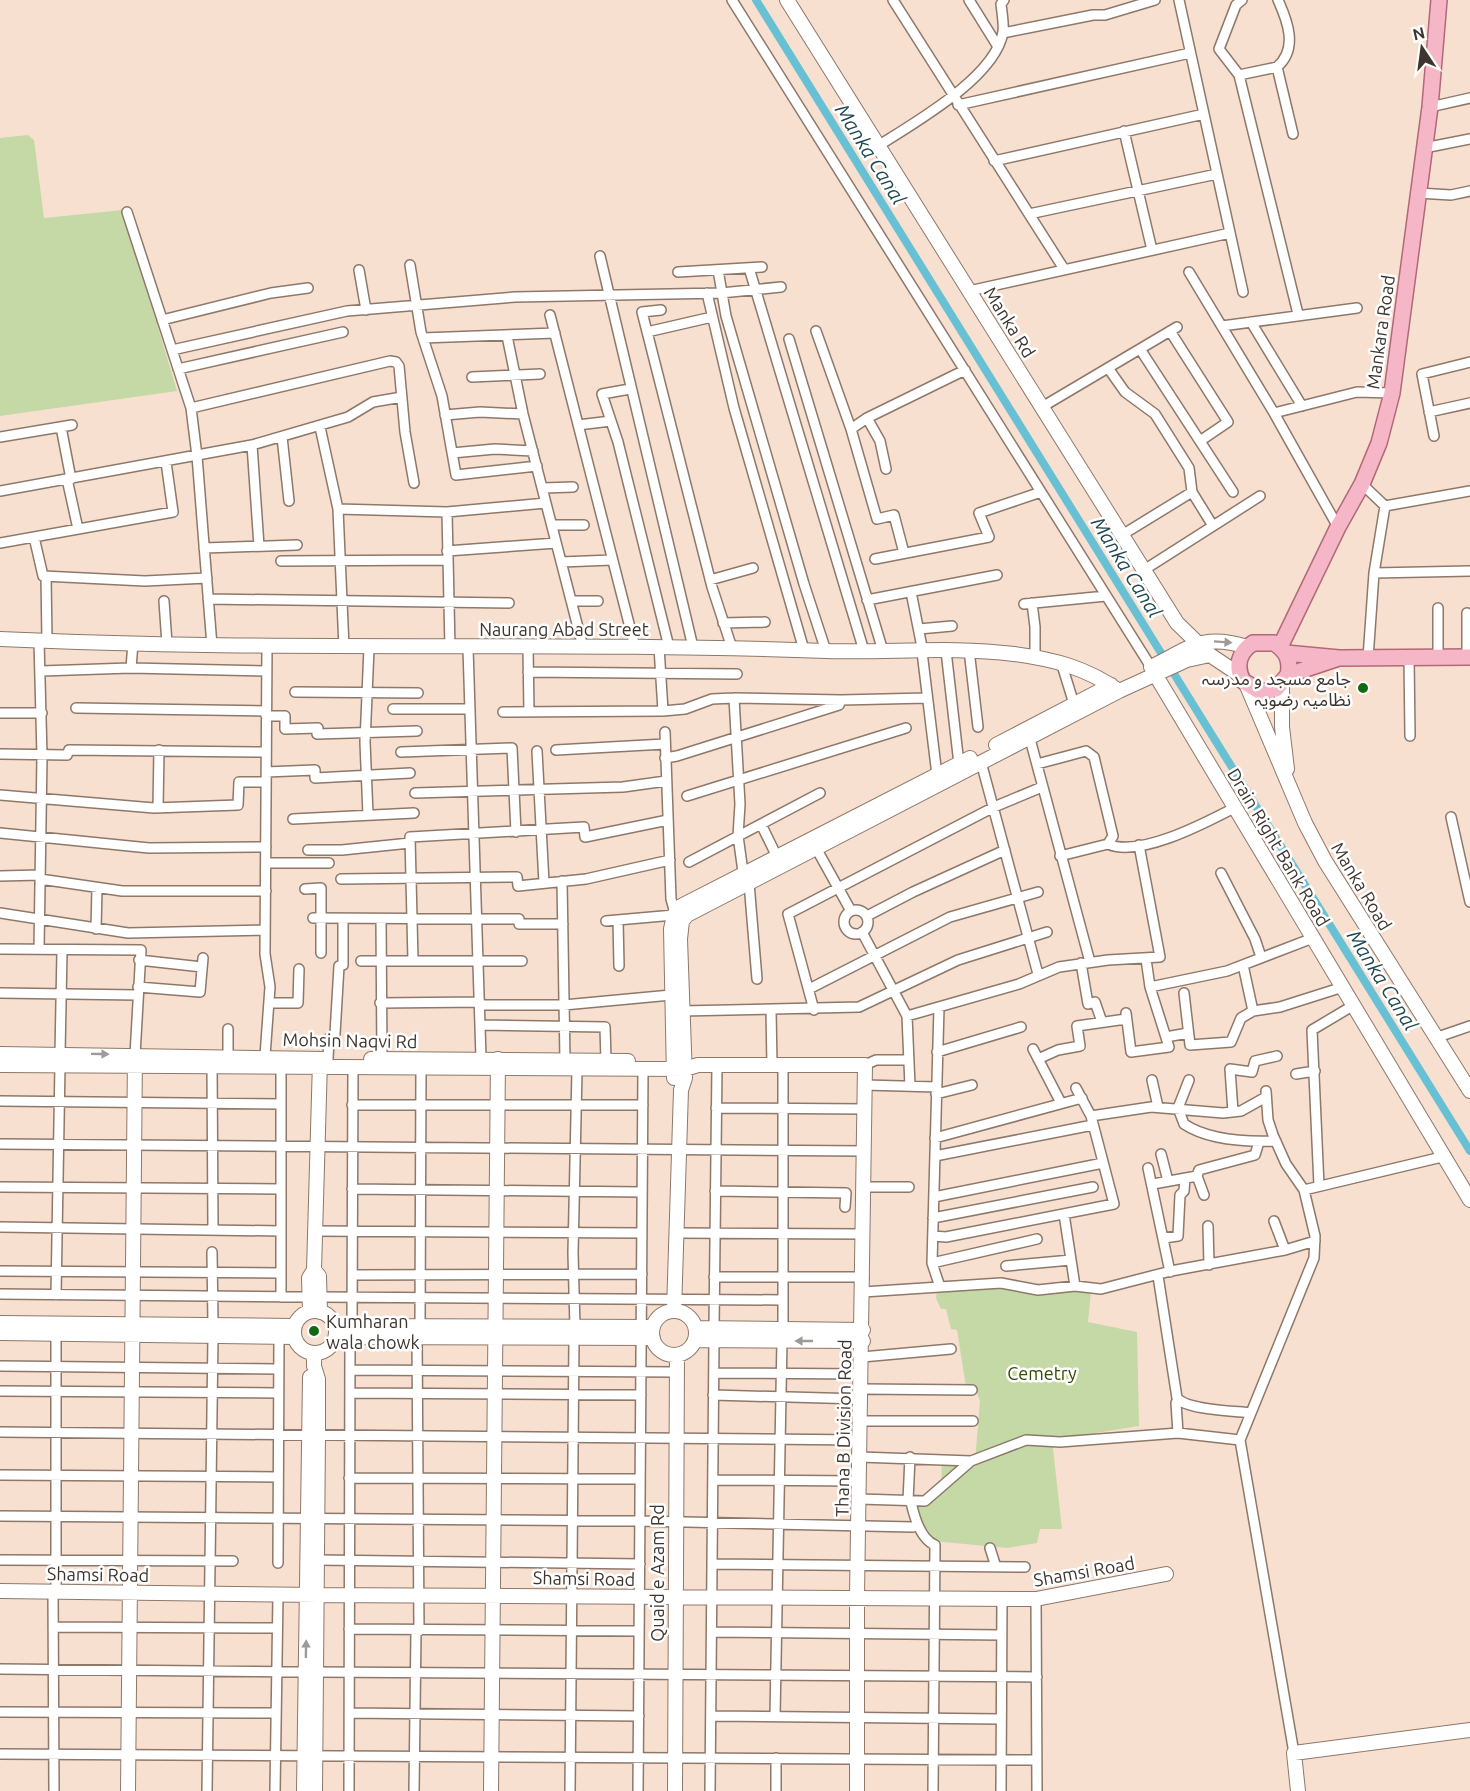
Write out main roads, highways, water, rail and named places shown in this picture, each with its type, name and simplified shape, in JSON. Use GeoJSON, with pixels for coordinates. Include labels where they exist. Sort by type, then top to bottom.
{"type":"FeatureCollection","features":[{"type":"Feature","properties":{"kind":"main road","name":"Mankara Road"},"geometry":{"type":"LineString","coordinates":[[1283,650],[1338,527],[1362,484],[1379,443],[1392,393],[1430,107],[1439,0]]}},
{"type":"Feature","properties":{"kind":"main road"},"geometry":{"type":"LineString","coordinates":[[1339,658],[1285,680],[1269,692],[1254,690],[1244,681],[1241,655],[1247,647],[1267,641],[1283,650],[1339,658],[1468,657]]}},
{"type":"Feature","properties":{"kind":"main road"},"geometry":{"type":"LineString","coordinates":[[1283,650],[1289,660],[1285,680]]}},
{"type":"Feature","properties":{"kind":"waterway","name":"Manka Canal"},"geometry":{"type":"LineString","coordinates":[[756,0],[1470,1151]]}},
{"type":"Feature","properties":{"kind":"place","name":"جامع مسجد و مدرسہ نظامیہ رضویہ"},"geometry":{"type":"Point","coordinates":[1363,688]}},
{"type":"Feature","properties":{"kind":"place","name":"Kumharan wala chowk"},"geometry":{"type":"Point","coordinates":[314,1331]}},
{"type":"Feature","properties":{"kind":"park label","name":"Cemetry"},"geometry":{"type":"Point","coordinates":[1042,1373]}}]}
